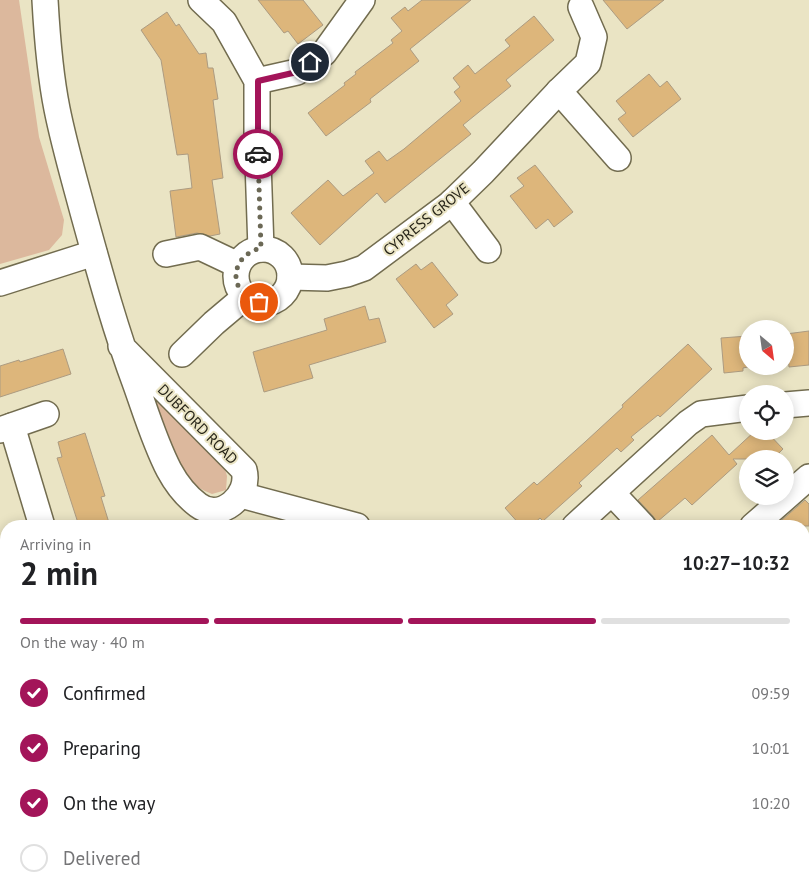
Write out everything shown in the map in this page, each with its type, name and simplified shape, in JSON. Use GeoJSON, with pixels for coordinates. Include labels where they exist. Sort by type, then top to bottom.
{"type":"FeatureCollection","features":[{"type":"Feature","properties":{"kind":"street","name":"DUBFORD ROAD"},"geometry":{"type":"LineString","coordinates":[[45,0],[57,108],[94,253],[121,346],[153,432],[169,470],[178,485],[190,499],[203,509],[211,511],[228,506],[241,495],[246,478],[244,470],[121,346]]}},
{"type":"Feature","properties":{"kind":"street"},"geometry":{"type":"LineString","coordinates":[[201,0],[224,22],[258,81],[257,133],[261,248]]}},
{"type":"Feature","properties":{"kind":"street"},"geometry":{"type":"LineString","coordinates":[[258,81],[297,72],[324,53],[362,0]]}},
{"type":"Feature","properties":{"kind":"street","name":"CYPRESS GROVE"},"geometry":{"type":"LineString","coordinates":[[290,277],[328,278],[364,268],[452,202],[588,63],[594,37],[582,7]]}},
{"type":"Feature","properties":{"kind":"street"},"geometry":{"type":"LineString","coordinates":[[559,91],[618,158]]}},
{"type":"Feature","properties":{"kind":"street"},"geometry":{"type":"LineString","coordinates":[[452,202],[488,250]]}},
{"type":"Feature","properties":{"kind":"street"},"geometry":{"type":"LineString","coordinates":[[166,254],[200,247],[238,265]]}},
{"type":"Feature","properties":{"kind":"street"},"geometry":{"type":"LineString","coordinates":[[261,248],[278,253],[285,260],[289,268],[290,277],[286,291],[274,300],[259,302],[246,296],[238,285],[236,271],[238,265],[252,251],[261,248]]}},
{"type":"Feature","properties":{"kind":"street"},"geometry":{"type":"LineString","coordinates":[[0,283],[94,253]]}},
{"type":"Feature","properties":{"kind":"street"},"geometry":{"type":"LineString","coordinates":[[182,354],[246,296]]}},
{"type":"Feature","properties":{"kind":"street"},"geometry":{"type":"LineString","coordinates":[[794,404],[809,403]]}},
{"type":"Feature","properties":{"kind":"street"},"geometry":{"type":"LineString","coordinates":[[582,520],[688,422],[701,414],[739,409]]}},
{"type":"Feature","properties":{"kind":"street"},"geometry":{"type":"LineString","coordinates":[[40,520],[6,428],[46,414]]}},
{"type":"Feature","properties":{"kind":"street"},"geometry":{"type":"LineString","coordinates":[[760,520],[809,477]]}},
{"type":"Feature","properties":{"kind":"street"},"geometry":{"type":"LineString","coordinates":[[612,493],[637,520]]}},
{"type":"Feature","properties":{"kind":"street"},"geometry":{"type":"LineString","coordinates":[[241,495],[335,520]]}},
{"type":"Feature","properties":{"kind":"shaded area"},"geometry":{"type":"Polygon","coordinates":[[[0,0],[19,0],[39,137],[64,220],[62,235],[49,250],[0,264],[0,0]]]}},
{"type":"Feature","properties":{"kind":"shaded area"},"geometry":{"type":"Polygon","coordinates":[[[159,401],[224,466],[227,476],[226,490],[212,494],[198,487],[182,471],[167,439],[156,403],[159,401]]]}},
{"type":"Feature","properties":{"kind":"building"},"geometry":{"type":"Polygon","coordinates":[[[258,0],[303,0],[323,25],[298,44],[288,31],[284,33],[258,0]]]}},
{"type":"Feature","properties":{"kind":"building"},"geometry":{"type":"Polygon","coordinates":[[[422,0],[471,0],[410,49],[419,61],[370,99],[371,102],[326,136],[308,113],[345,85],[344,83],[356,74],[355,72],[393,43],[391,40],[402,31],[391,18],[405,7],[408,11],[422,0]]]}},
{"type":"Feature","properties":{"kind":"building"},"geometry":{"type":"Polygon","coordinates":[[[603,0],[664,0],[627,29],[603,0]]]}},
{"type":"Feature","properties":{"kind":"building"},"geometry":{"type":"Polygon","coordinates":[[[167,12],[176,26],[179,24],[199,54],[206,53],[208,68],[213,68],[218,99],[213,100],[223,178],[212,180],[220,234],[210,236],[197,233],[176,237],[170,191],[192,188],[188,154],[177,155],[161,60],[141,30],[167,12]]]}},
{"type":"Feature","properties":{"kind":"building"},"geometry":{"type":"Polygon","coordinates":[[[534,16],[554,40],[506,80],[511,86],[463,125],[471,134],[385,203],[377,193],[320,245],[291,213],[328,180],[343,196],[374,173],[365,161],[379,151],[387,161],[404,149],[461,101],[454,92],[460,87],[453,78],[468,65],[475,74],[510,46],[505,40],[534,16]]]}},
{"type":"Feature","properties":{"kind":"building"},"geometry":{"type":"Polygon","coordinates":[[[649,74],[660,87],[667,81],[681,99],[633,137],[618,119],[626,113],[616,101],[649,74]]]}},
{"type":"Feature","properties":{"kind":"building"},"geometry":{"type":"Polygon","coordinates":[[[535,165],[573,212],[554,227],[548,219],[536,229],[510,196],[524,186],[517,178],[535,165]]]}},
{"type":"Feature","properties":{"kind":"building"},"geometry":{"type":"Polygon","coordinates":[[[432,262],[458,295],[446,305],[453,314],[434,328],[396,279],[416,264],[421,270],[432,262]]]}},
{"type":"Feature","properties":{"kind":"building"},"geometry":{"type":"Polygon","coordinates":[[[365,306],[369,320],[379,318],[386,342],[309,365],[313,378],[264,392],[253,352],[327,330],[324,319],[365,306]]]}},
{"type":"Feature","properties":{"kind":"building"},"geometry":{"type":"Polygon","coordinates":[[[809,331],[809,365],[794,366],[794,333],[809,331]]]}},
{"type":"Feature","properties":{"kind":"building"},"geometry":{"type":"Polygon","coordinates":[[[739,337],[739,371],[724,373],[721,338],[739,337]]]}},
{"type":"Feature","properties":{"kind":"building"},"geometry":{"type":"Polygon","coordinates":[[[688,344],[712,369],[660,417],[658,415],[631,437],[634,440],[621,452],[617,448],[579,483],[582,486],[544,520],[540,518],[538,520],[516,520],[505,508],[534,482],[537,485],[623,407],[622,405],[688,344]]]}},
{"type":"Feature","properties":{"kind":"building"},"geometry":{"type":"Polygon","coordinates":[[[63,349],[71,374],[0,397],[0,366],[63,349]]]}},
{"type":"Feature","properties":{"kind":"building"},"geometry":{"type":"Polygon","coordinates":[[[85,433],[105,496],[101,497],[108,520],[77,520],[57,458],[62,457],[58,442],[85,433]]]}},
{"type":"Feature","properties":{"kind":"building"},"geometry":{"type":"Polygon","coordinates":[[[712,435],[729,455],[745,440],[774,440],[783,449],[739,450],[739,459],[733,459],[737,464],[692,505],[685,498],[659,520],[656,520],[638,500],[712,435]]]}},
{"type":"Feature","properties":{"kind":"building"},"geometry":{"type":"Polygon","coordinates":[[[805,500],[809,504],[809,520],[782,520],[805,500]]]}},
{"type":"Feature","properties":{"kind":"way so far"},"geometry":{"type":"LineString","coordinates":[[258,154],[261,248],[252,251],[244,257],[238,265],[236,278],[241,291],[252,300],[259,302]]}},
{"type":"Feature","properties":{"kind":"route"},"geometry":{"type":"LineString","coordinates":[[258,154],[258,81],[297,72],[310,62]]}}]}
